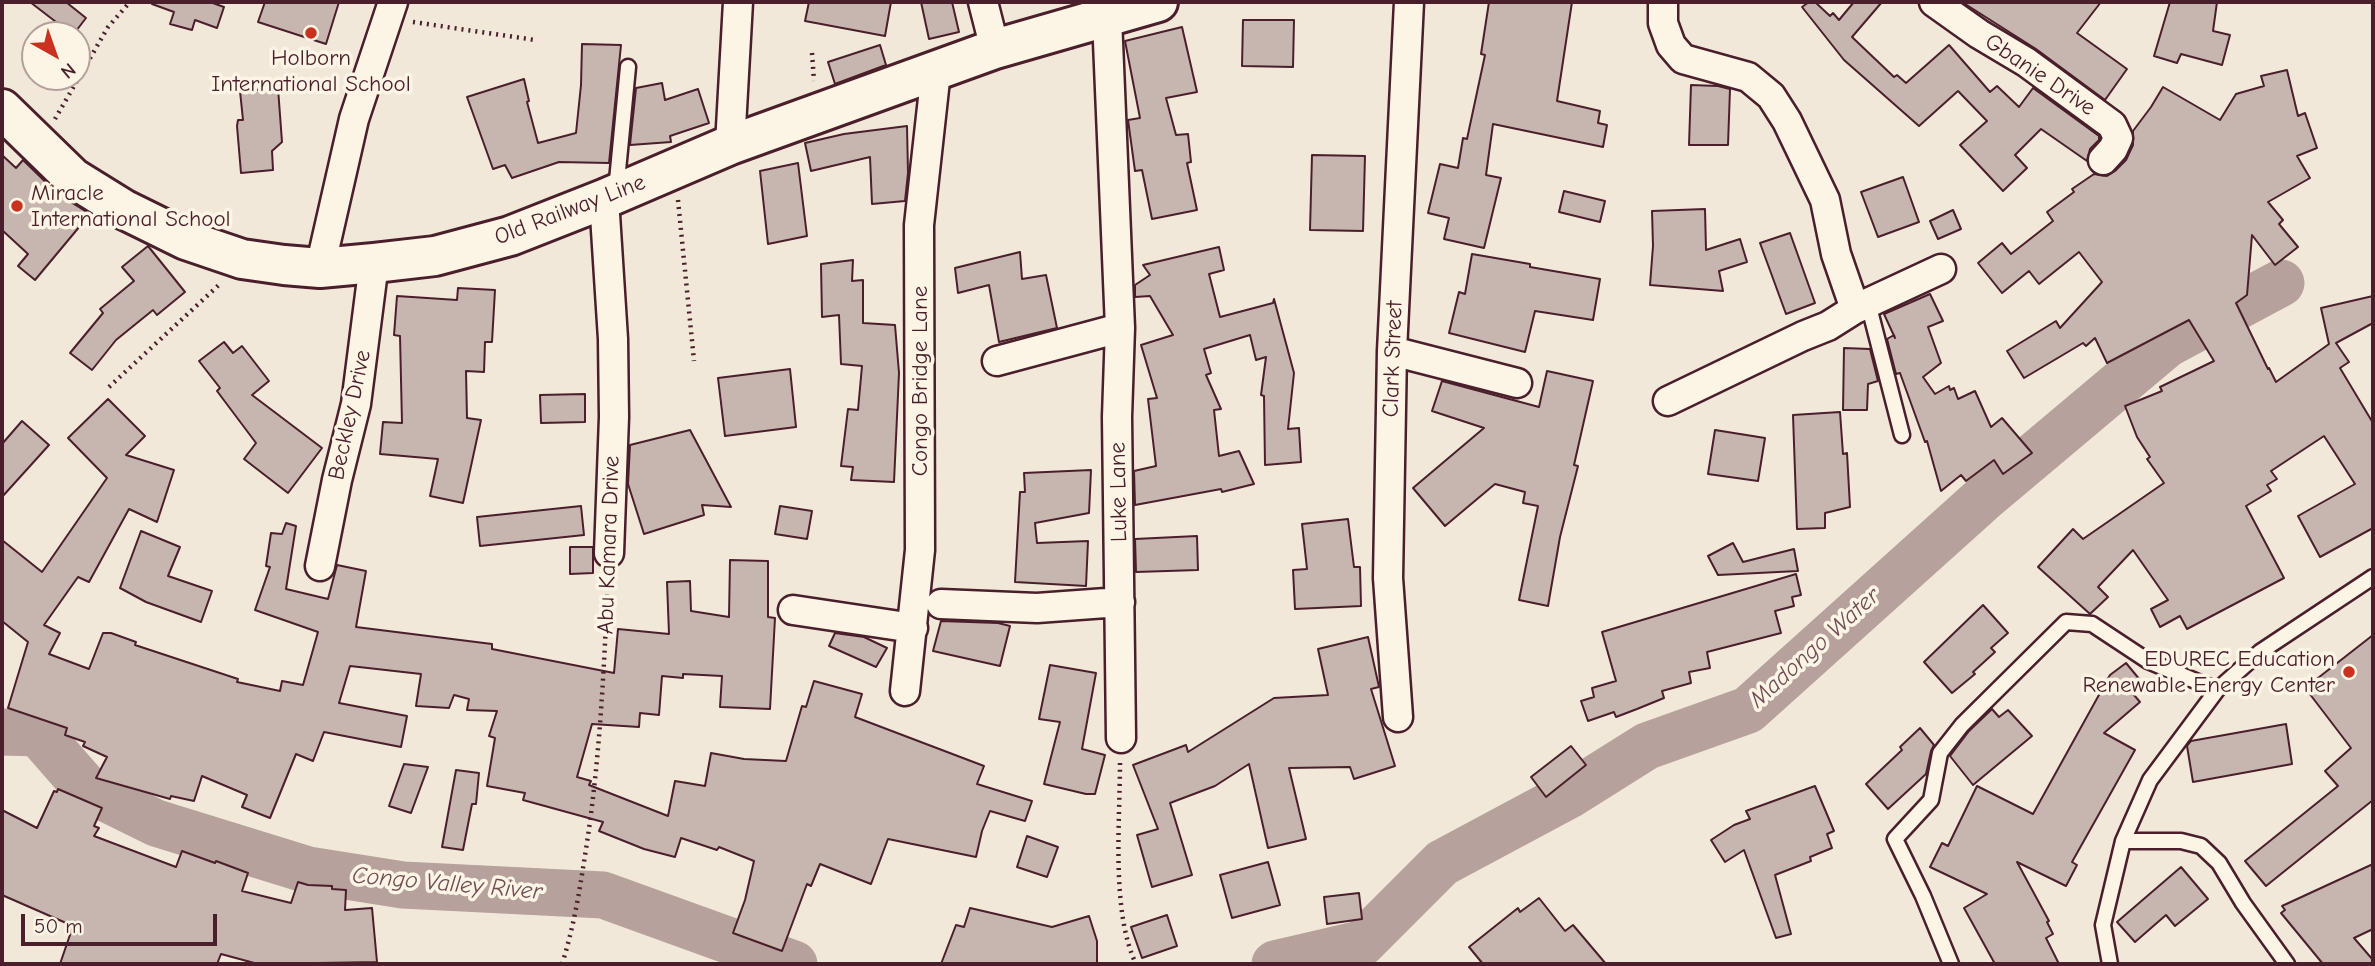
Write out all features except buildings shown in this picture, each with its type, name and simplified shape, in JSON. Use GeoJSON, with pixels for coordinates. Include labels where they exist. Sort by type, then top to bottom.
{"type":"FeatureCollection","features":[{"type":"Feature","properties":{"kind":"street"},"geometry":{"type":"LineString","coordinates":[[730,145],[738,2]]}},
{"type":"Feature","properties":{"kind":"street"},"geometry":{"type":"LineString","coordinates":[[984,2],[995,49]]}},
{"type":"Feature","properties":{"kind":"street","name":"Old Railway Line"},"geometry":{"type":"LineString","coordinates":[[2,109],[73,178],[124,209],[186,240],[242,259],[320,268],[435,256],[510,236],[730,145],[995,49],[1158,2]]}},
{"type":"Feature","properties":{"kind":"street","name":"Clark Street"},"geometry":{"type":"LineString","coordinates":[[1398,717],[1388,578],[1392,351],[1409,2]]}},
{"type":"Feature","properties":{"kind":"street"},"geometry":{"type":"LineString","coordinates":[[1663,2],[1663,23],[1671,45],[1683,59],[1748,77],[1771,96],[1787,121],[1825,200],[1836,254],[1861,306]]}},
{"type":"Feature","properties":{"kind":"street","name":"Gbanie Drive"},"geometry":{"type":"LineString","coordinates":[[1934,2],[1979,34],[2026,62],[2112,125],[2118,138],[2103,160]]}},
{"type":"Feature","properties":{"kind":"street"},"geometry":{"type":"LineString","coordinates":[[320,268],[354,119],[391,10]]}},
{"type":"Feature","properties":{"kind":"street","name":"Luke Lane"},"geometry":{"type":"LineString","coordinates":[[1107,18],[1121,328],[1117,417],[1121,737]]}},
{"type":"Feature","properties":{"kind":"street","name":"Congo Bridge Lane"},"geometry":{"type":"LineString","coordinates":[[905,691],[920,550],[919,225],[936,71]]}},
{"type":"Feature","properties":{"kind":"street","name":"Abu Kamara Drive"},"geometry":{"type":"LineString","coordinates":[[609,553],[614,404],[610,196]]}},
{"type":"Feature","properties":{"kind":"street","name":"Beckley Drive"},"geometry":{"type":"LineString","coordinates":[[320,566],[356,404],[374,263]]}},
{"type":"Feature","properties":{"kind":"street"},"geometry":{"type":"LineString","coordinates":[[1668,401],[1803,335],[1828,326],[1861,306],[1941,269]]}},
{"type":"Feature","properties":{"kind":"street"},"geometry":{"type":"LineString","coordinates":[[997,361],[1121,328]]}},
{"type":"Feature","properties":{"kind":"street"},"geometry":{"type":"LineString","coordinates":[[1392,351],[1517,383]]}},
{"type":"Feature","properties":{"kind":"street"},"geometry":{"type":"LineString","coordinates":[[941,604],[1037,608],[1120,602]]}},
{"type":"Feature","properties":{"kind":"street"},"geometry":{"type":"LineString","coordinates":[[793,610],[913,628]]}},
{"type":"Feature","properties":{"kind":"lane"},"geometry":{"type":"LineString","coordinates":[[610,196],[628,67]]}},
{"type":"Feature","properties":{"kind":"lane"},"geometry":{"type":"LineString","coordinates":[[1861,306],[1902,435]]}},
{"type":"Feature","properties":{"kind":"lane"},"geometry":{"type":"LineString","coordinates":[[2110,964],[2103,925],[2123,841],[2150,780],[2217,690],[2260,652],[2373,577]]}},
{"type":"Feature","properties":{"kind":"lane"},"geometry":{"type":"LineString","coordinates":[[1951,964],[1923,896],[1895,839],[1931,800],[1940,753],[1962,726],[2066,622],[2092,624],[2148,661],[2217,690]]}},
{"type":"Feature","properties":{"kind":"lane"},"geometry":{"type":"LineString","coordinates":[[2123,841],[2181,841],[2201,846],[2219,863],[2287,964]]}},
{"type":"Feature","properties":{"kind":"path"},"geometry":{"type":"LineString","coordinates":[[40,148],[108,27],[130,2]]}},
{"type":"Feature","properties":{"kind":"path"},"geometry":{"type":"LineString","coordinates":[[391,10],[535,40]]}},
{"type":"Feature","properties":{"kind":"path"},"geometry":{"type":"LineString","coordinates":[[675,168],[694,360]]}},
{"type":"Feature","properties":{"kind":"path"},"geometry":{"type":"LineString","coordinates":[[109,387],[182,321],[242,259]]}},
{"type":"Feature","properties":{"kind":"path","name":"Abu Kamara Drive"},"geometry":{"type":"LineString","coordinates":[[562,964],[569,942],[595,794],[609,553]]}},
{"type":"Feature","properties":{"kind":"path"},"geometry":{"type":"LineString","coordinates":[[1121,737],[1119,876],[1126,930],[1136,964]]}},
{"type":"Feature","properties":{"kind":"waterway","name":"Madongo Water"},"geometry":{"type":"LineString","coordinates":[[1275,964],[1361,944],[1442,863],[1569,795],[1647,746],[1748,710],[1985,497],[2167,344],[2281,283]]}},
{"type":"Feature","properties":{"kind":"waterway","name":"Congo Valley River"},"geometry":{"type":"LineString","coordinates":[[2,732],[38,733],[87,789],[156,823],[308,870],[403,885],[603,895],[794,964]]}},
{"type":"Feature","properties":{"kind":"place","name":"Holborn International School"},"geometry":{"type":"Point","coordinates":[311,33]}},
{"type":"Feature","properties":{"kind":"place","name":"Miracle International School"},"geometry":{"type":"Point","coordinates":[17,206]}},
{"type":"Feature","properties":{"kind":"place","name":"EDUREC Education Renewable Energy Center"},"geometry":{"type":"Point","coordinates":[2349,672]}}]}
